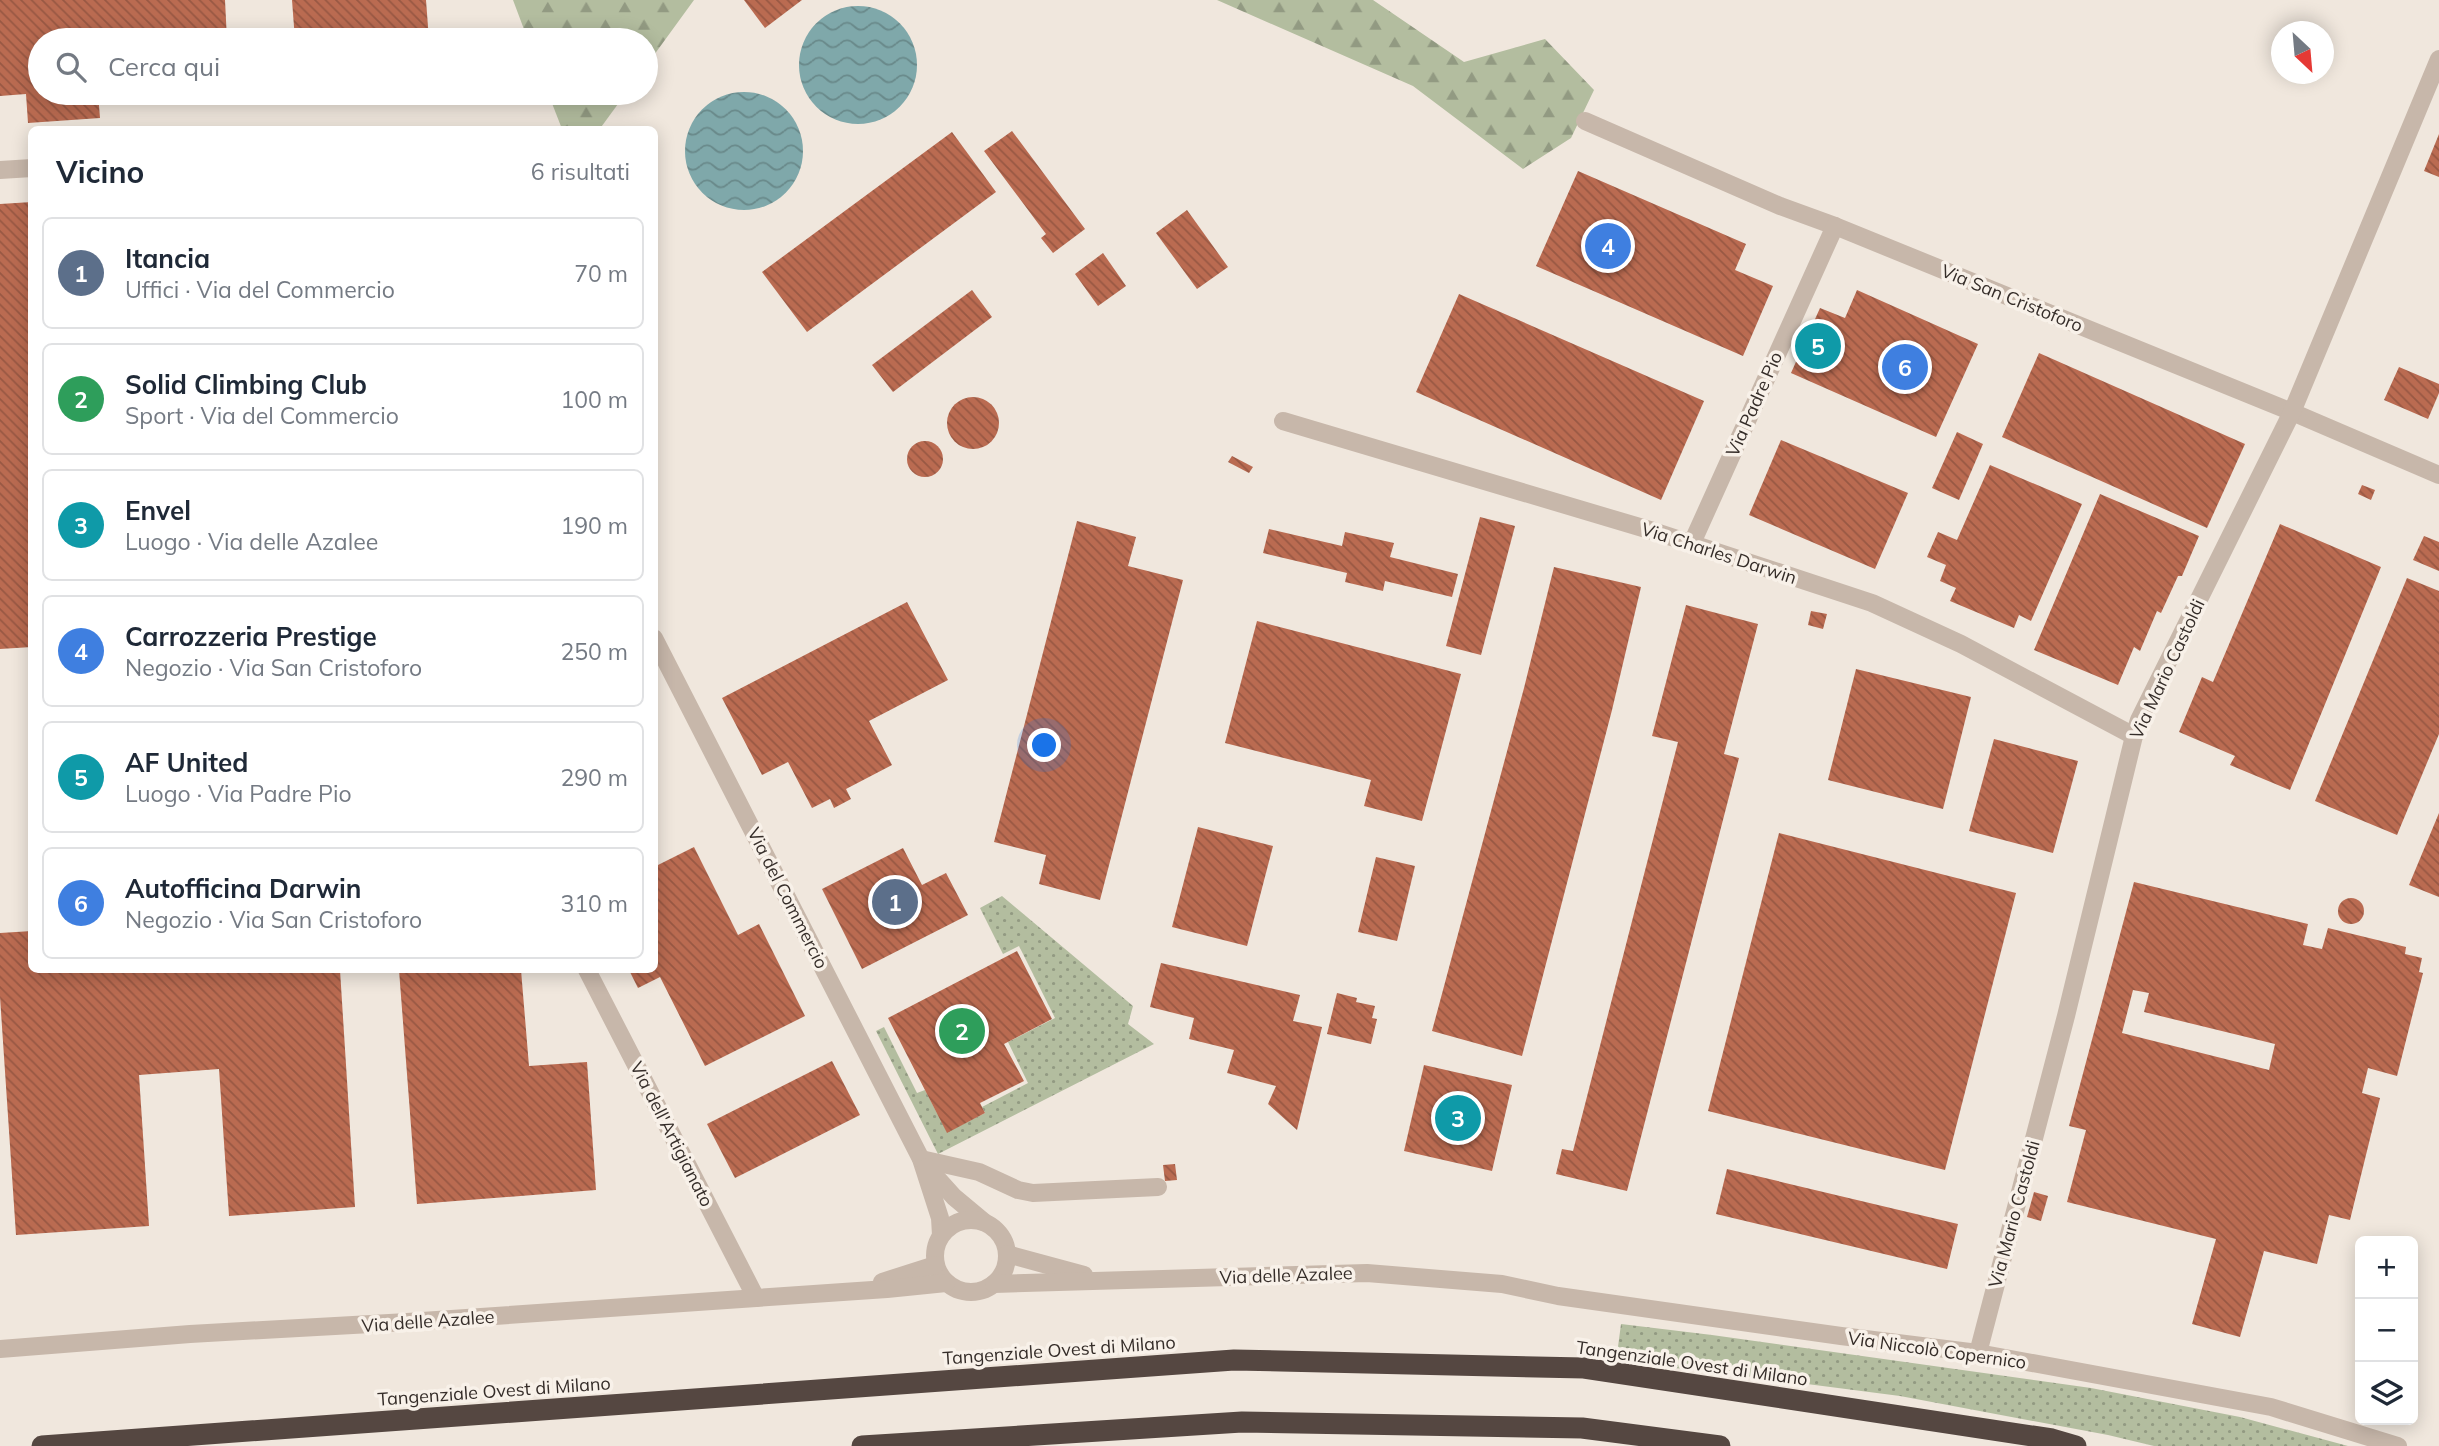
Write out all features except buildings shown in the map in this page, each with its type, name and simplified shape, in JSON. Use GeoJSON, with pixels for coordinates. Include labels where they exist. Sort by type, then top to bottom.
{"type":"FeatureCollection","features":[{"type":"Feature","properties":{"kind":"highway","name":"Tangenziale Ovest di Milano"},"geometry":{"type":"LineString","coordinates":[[42,1446],[1234,1360],[1584,1368],[2052,1439],[2076,1446]]}},
{"type":"Feature","properties":{"kind":"highway"},"geometry":{"type":"LineString","coordinates":[[862,1446],[1241,1422],[1582,1428],[1720,1446]]}},
{"type":"Feature","properties":{"kind":"street","name":"Via Mario Castoldi"},"geometry":{"type":"LineString","coordinates":[[1978,1353],[2066,1016],[2139,720],[2292,412],[2439,59]]}},
{"type":"Feature","properties":{"kind":"street","name":"Via San Cristoforo"},"geometry":{"type":"LineString","coordinates":[[1585,121],[1780,206],[2292,412],[2439,475]]}},
{"type":"Feature","properties":{"kind":"street"},"geometry":{"type":"LineString","coordinates":[[0,170],[28,168]]}},
{"type":"Feature","properties":{"kind":"street","name":"Via Padre Pio"},"geometry":{"type":"LineString","coordinates":[[1692,543],[1835,226]]}},
{"type":"Feature","properties":{"kind":"street","name":"Via Charles Darwin"},"geometry":{"type":"LineString","coordinates":[[1283,421],[1692,543],[1872,603],[1961,644],[2134,736]]}},
{"type":"Feature","properties":{"kind":"street","name":"Via del Commercio"},"geometry":{"type":"LineString","coordinates":[[658,646],[920,1159],[940,1218],[940,1235]]}},
{"type":"Feature","properties":{"kind":"street","name":"Via dell'Artigianato"},"geometry":{"type":"LineString","coordinates":[[589,973],[756,1298]]}},
{"type":"Feature","properties":{"kind":"street"},"geometry":{"type":"LineString","coordinates":[[920,1159],[979,1172],[1018,1190],[1033,1193],[1158,1187]]}},
{"type":"Feature","properties":{"kind":"street","name":"Via del Commercio"},"geometry":{"type":"LineString","coordinates":[[920,1159],[961,1204],[984,1222]]}},
{"type":"Feature","properties":{"kind":"street"},"geometry":{"type":"LineString","coordinates":[[960,1221],[984,1222],[1000,1235],[1007,1254],[1006,1266],[994,1284],[987,1289],[972,1293],[963,1292],[946,1283],[935,1265],[935,1246],[940,1235],[960,1221]]}},
{"type":"Feature","properties":{"kind":"street","name":"Via delle Azalee"},"geometry":{"type":"LineString","coordinates":[[1007,1254],[1101,1280]]}},
{"type":"Feature","properties":{"kind":"street","name":"Via delle Azalee"},"geometry":{"type":"LineString","coordinates":[[855,1291],[935,1265]]}},
{"type":"Feature","properties":{"kind":"street","name":"Via delle Azalee"},"geometry":{"type":"LineString","coordinates":[[994,1284],[1367,1273],[1471,1281]]}},
{"type":"Feature","properties":{"kind":"street","name":"Via Niccolò Copernico"},"geometry":{"type":"LineString","coordinates":[[1471,1281],[1841,1336],[1978,1353],[2271,1407],[2398,1446]]}},
{"type":"Feature","properties":{"kind":"street","name":"Via delle Azalee"},"geometry":{"type":"LineString","coordinates":[[0,1349],[946,1283]]}},
{"type":"Feature","properties":{"kind":"green space"},"geometry":{"type":"Polygon","coordinates":[[[513,0],[694,0],[658,50],[658,28],[524,28],[513,0]]]}},
{"type":"Feature","properties":{"kind":"green space"},"geometry":{"type":"Polygon","coordinates":[[[1217,0],[1373,0],[1464,62],[1545,39],[1594,90],[1571,138],[1523,169],[1413,86],[1217,0]]]}},
{"type":"Feature","properties":{"kind":"green space"},"geometry":{"type":"Polygon","coordinates":[[[553,105],[617,105],[602,126],[561,126],[553,105]]]}},
{"type":"Feature","properties":{"kind":"green space"},"geometry":{"type":"Polygon","coordinates":[[[1002,896],[1133,1006],[1128,1024],[1154,1044],[938,1154],[876,1031],[884,1027],[917,1093],[925,1090],[947,1132],[985,1113],[982,1107],[1028,1083],[1008,1042],[1055,1018],[1019,946],[1003,954],[980,908],[1002,896]]]}},
{"type":"Feature","properties":{"kind":"green space"},"geometry":{"type":"Polygon","coordinates":[[[1621,1324],[2091,1388],[2240,1417],[2348,1446],[2154,1446],[1900,1396],[1616,1362],[1621,1324]]]}},
{"type":"Feature","properties":{"kind":"water"},"geometry":{"type":"Polygon","coordinates":[[[858,6],[891,16],[907,32],[917,65],[907,98],[891,114],[858,124],[825,114],[809,98],[799,65],[809,32],[825,16],[858,6]]]}},
{"type":"Feature","properties":{"kind":"water"},"geometry":{"type":"Polygon","coordinates":[[[744,92],[777,102],[793,118],[803,151],[793,184],[777,200],[744,210],[711,200],[695,184],[685,151],[695,118],[711,102],[744,92]]]}},
{"type":"Feature","properties":{"kind":"place","name":"Carrozzeria Prestige"},"geometry":{"type":"Point","coordinates":[1608,246]}},
{"type":"Feature","properties":{"kind":"place","name":"AF United"},"geometry":{"type":"Point","coordinates":[1818,346]}},
{"type":"Feature","properties":{"kind":"place","name":"Autofficina Darwin"},"geometry":{"type":"Point","coordinates":[1905,367]}},
{"type":"Feature","properties":{"kind":"place","name":"Itancia"},"geometry":{"type":"Point","coordinates":[895,902]}},
{"type":"Feature","properties":{"kind":"place","name":"Solid Climbing Club"},"geometry":{"type":"Point","coordinates":[962,1031]}},
{"type":"Feature","properties":{"kind":"place","name":"Envel"},"geometry":{"type":"Point","coordinates":[1458,1118]}}]}
